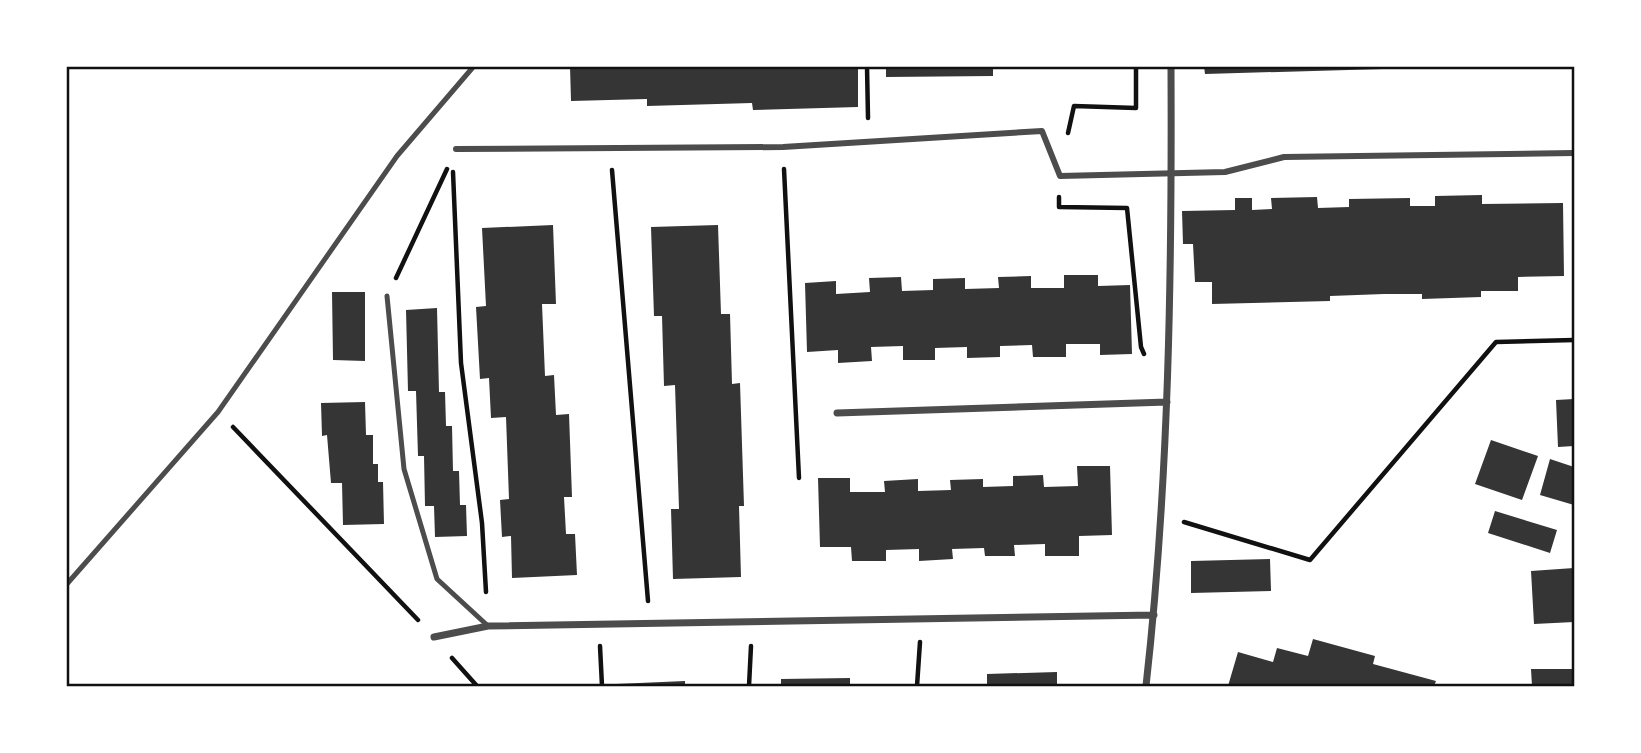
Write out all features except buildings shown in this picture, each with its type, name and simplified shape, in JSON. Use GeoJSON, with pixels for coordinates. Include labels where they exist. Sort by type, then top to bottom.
{"type":"FeatureCollection","features":[{"type":"Feature","properties":{"kind":"street"},"geometry":{"type":"LineString","coordinates":[[1146,687],[1154,615],[1167,402],[1172,227],[1171,66]]}},
{"type":"Feature","properties":{"kind":"street"},"geometry":{"type":"LineString","coordinates":[[456,149],[783,147],[869,144],[1042,131],[1060,176],[1224,172],[1284,157],[1574,153]]}},
{"type":"Feature","properties":{"kind":"street"},"geometry":{"type":"LineString","coordinates":[[837,413],[1167,402]]}},
{"type":"Feature","properties":{"kind":"street"},"geometry":{"type":"LineString","coordinates":[[434,638],[488,626],[1154,615]]}},
{"type":"Feature","properties":{"kind":"lane"},"geometry":{"type":"LineString","coordinates":[[66,585],[218,412],[397,156],[474,66]]}},
{"type":"Feature","properties":{"kind":"lane"},"geometry":{"type":"LineString","coordinates":[[387,296],[404,469],[433,567],[437,579],[488,626]]}},
{"type":"Feature","properties":{"kind":"path"},"geometry":{"type":"LineString","coordinates":[[867,66],[869,144]]}},
{"type":"Feature","properties":{"kind":"path"},"geometry":{"type":"LineString","coordinates":[[1136,66],[1136,108],[1074,106],[1060,176],[1059,207],[1127,208],[1141,347],[1146,358]]}},
{"type":"Feature","properties":{"kind":"path"},"geometry":{"type":"LineString","coordinates":[[783,147],[799,478]]}},
{"type":"Feature","properties":{"kind":"path"},"geometry":{"type":"LineString","coordinates":[[611,150],[650,623]]}},
{"type":"Feature","properties":{"kind":"path"},"geometry":{"type":"LineString","coordinates":[[387,296],[453,157],[461,363],[482,523],[488,626]]}},
{"type":"Feature","properties":{"kind":"path"},"geometry":{"type":"LineString","coordinates":[[1160,514],[1310,560],[1496,342],[1574,340]]}},
{"type":"Feature","properties":{"kind":"path"},"geometry":{"type":"LineString","coordinates":[[218,412],[434,638],[477,687]]}},
{"type":"Feature","properties":{"kind":"path"},"geometry":{"type":"LineString","coordinates":[[917,687],[922,617]]}},
{"type":"Feature","properties":{"kind":"path"},"geometry":{"type":"LineString","coordinates":[[749,687],[752,620]]}},
{"type":"Feature","properties":{"kind":"path"},"geometry":{"type":"LineString","coordinates":[[599,624],[602,687]]}}]}
